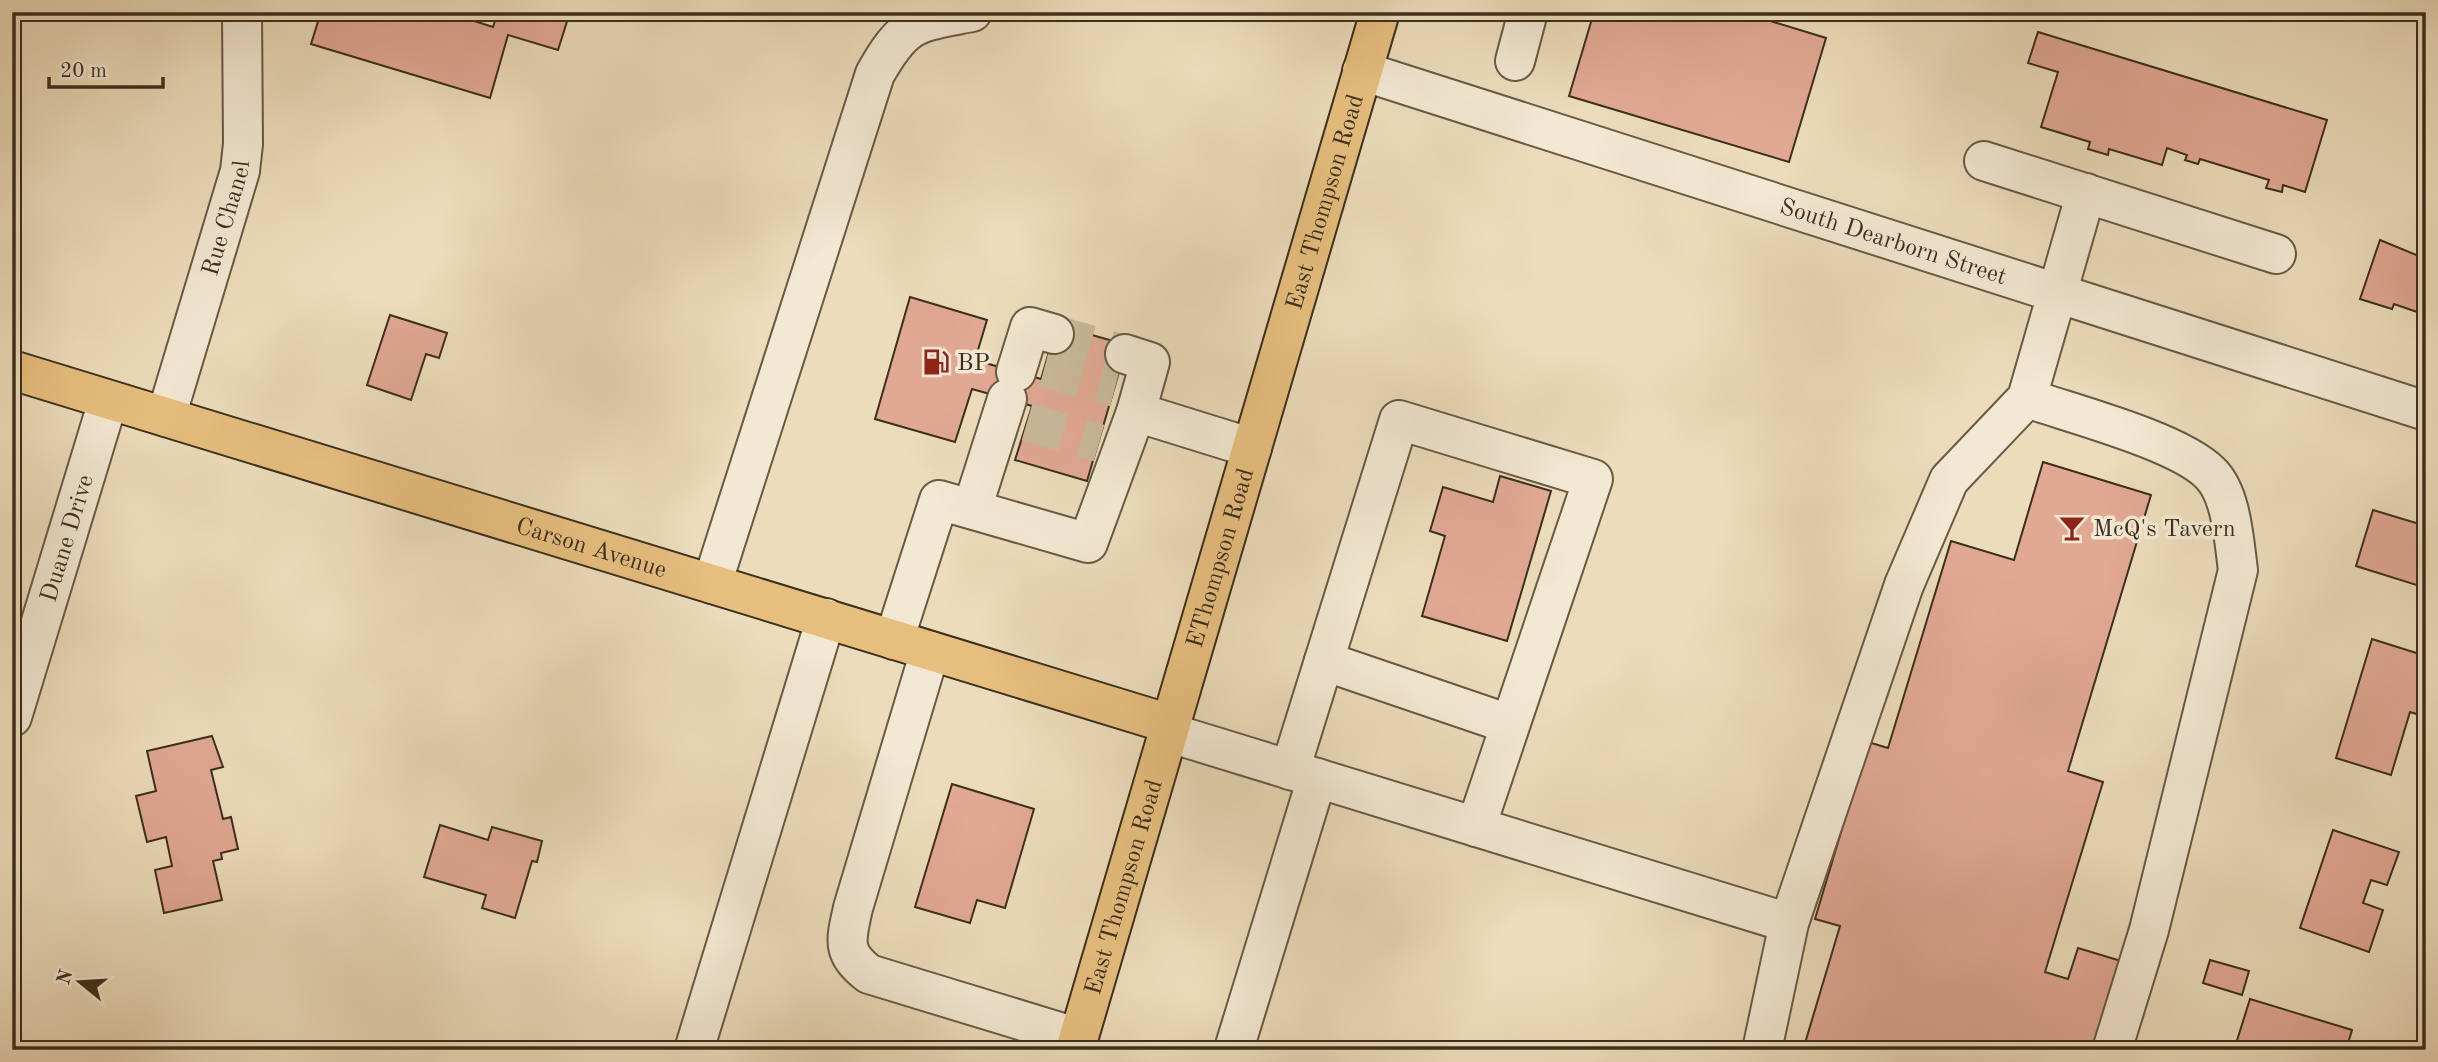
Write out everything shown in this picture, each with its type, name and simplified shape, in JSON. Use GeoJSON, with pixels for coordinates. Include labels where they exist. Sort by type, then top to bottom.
{"type":"FeatureCollection","features":[{"type":"Feature","properties":{"kind":"main road","name":"East Thompson Road"},"geometry":{"type":"LineString","coordinates":[[1268,391],[1377,13]]}},
{"type":"Feature","properties":{"kind":"main road","name":"Carson Avenue"},"geometry":{"type":"LineString","coordinates":[[12,370],[894,639],[1168,728]]}},
{"type":"Feature","properties":{"kind":"main road","name":"EThompson Road"},"geometry":{"type":"LineString","coordinates":[[1168,728],[1268,391]]}},
{"type":"Feature","properties":{"kind":"main road","name":"East Thompson Road"},"geometry":{"type":"LineString","coordinates":[[1077,1044],[1168,728]]}},
{"type":"Feature","properties":{"kind":"street","name":"Rue Chanel"},"geometry":{"type":"LineString","coordinates":[[166,417],[240,171],[243,144],[242,12]]}},
{"type":"Feature","properties":{"kind":"street"},"geometry":{"type":"LineString","coordinates":[[712,584],[875,74],[893,41],[917,23],[972,12]]}},
{"type":"Feature","properties":{"kind":"street"},"geometry":{"type":"LineString","coordinates":[[1515,61],[1528,12]]}},
{"type":"Feature","properties":{"kind":"street","name":"South Dearborn Street"},"geometry":{"type":"LineString","coordinates":[[1362,71],[2426,411]]}},
{"type":"Feature","properties":{"kind":"street"},"geometry":{"type":"LineString","coordinates":[[1984,161],[2276,254]]}},
{"type":"Feature","properties":{"kind":"street"},"geometry":{"type":"LineString","coordinates":[[1762,1050],[1789,923],[1904,585],[1949,480],[2027,398],[2086,193]]}},
{"type":"Feature","properties":{"kind":"street"},"geometry":{"type":"LineString","coordinates":[[972,509],[1024,382]]}},
{"type":"Feature","properties":{"kind":"street"},"geometry":{"type":"LineString","coordinates":[[894,639],[939,500],[1088,543],[1110,447],[1129,388],[1252,448]]}},
{"type":"Feature","properties":{"kind":"street"},"geometry":{"type":"LineString","coordinates":[[2027,398],[2179,450],[2212,474],[2231,514],[2238,570],[2149,930],[2112,1050]]}},
{"type":"Feature","properties":{"kind":"street","name":"Duane Drive"},"geometry":{"type":"LineString","coordinates":[[12,717],[108,401]]}},
{"type":"Feature","properties":{"kind":"street"},"geometry":{"type":"LineString","coordinates":[[1234,1049],[1303,774],[1324,661],[1399,420],[1593,479],[1476,828]]}},
{"type":"Feature","properties":{"kind":"street"},"geometry":{"type":"LineString","coordinates":[[694,1050],[826,618]]}},
{"type":"Feature","properties":{"kind":"street"},"geometry":{"type":"LineString","coordinates":[[930,651],[845,942],[853,962],[869,974],[1077,1044]]}},
{"type":"Feature","properties":{"kind":"street"},"geometry":{"type":"LineString","coordinates":[[1324,661],[1509,724]]}},
{"type":"Feature","properties":{"kind":"street"},"geometry":{"type":"LineString","coordinates":[[1168,728],[1303,774],[1789,923]]}},
{"type":"Feature","properties":{"kind":"building"},"geometry":{"type":"Polygon","coordinates":[[[321,12],[446,12],[493,27],[498,12],[570,12],[558,50],[508,35],[490,98],[311,44],[321,12]]]}},
{"type":"Feature","properties":{"kind":"building"},"geometry":{"type":"Polygon","coordinates":[[[1594,12],[1741,12],[1826,38],[1789,162],[1569,96],[1594,12]]]}},
{"type":"Feature","properties":{"kind":"building"},"geometry":{"type":"Polygon","coordinates":[[[2038,32],[2327,120],[2305,192],[2283,185],[2282,192],[2266,188],[2269,180],[2200,159],[2198,164],[2185,160],[2187,155],[2167,148],[2162,165],[2109,149],[2108,155],[2088,149],[2090,142],[2041,127],[2058,72],[2028,63],[2038,32]]]}},
{"type":"Feature","properties":{"kind":"building"},"geometry":{"type":"Polygon","coordinates":[[[2380,240],[2426,259],[2426,315],[2394,304],[2392,309],[2360,299],[2380,240]]]}},
{"type":"Feature","properties":{"kind":"building"},"geometry":{"type":"Polygon","coordinates":[[[910,297],[987,320],[975,360],[1041,379],[1057,325],[1127,345],[1087,481],[1015,460],[1032,406],[972,389],[955,442],[875,419],[910,297]]]}},
{"type":"Feature","properties":{"kind":"building"},"geometry":{"type":"Polygon","coordinates":[[[390,315],[447,333],[439,358],[426,354],[411,400],[367,385],[390,315]]]}},
{"type":"Feature","properties":{"kind":"building"},"geometry":{"type":"Polygon","coordinates":[[[2043,462],[2151,495],[2068,771],[2103,782],[2045,972],[2068,979],[2078,948],[2121,961],[2094,1050],[1803,1050],[1840,926],[1815,919],[1868,742],[1888,748],[1951,541],[2014,560],[2043,462]]]}},
{"type":"Feature","properties":{"kind":"building"},"geometry":{"type":"Polygon","coordinates":[[[1500,476],[1551,491],[1507,641],[1422,616],[1445,536],[1430,531],[1443,487],[1493,502],[1500,476]]]}},
{"type":"Feature","properties":{"kind":"building"},"geometry":{"type":"Polygon","coordinates":[[[2373,510],[2426,526],[2426,588],[2356,566],[2373,510]]]}},
{"type":"Feature","properties":{"kind":"building"},"geometry":{"type":"Polygon","coordinates":[[[2372,639],[2426,656],[2426,717],[2410,712],[2391,775],[2336,758],[2372,639]]]}},
{"type":"Feature","properties":{"kind":"building"},"geometry":{"type":"Polygon","coordinates":[[[212,736],[223,767],[211,770],[223,819],[231,817],[238,849],[221,853],[222,859],[213,861],[222,900],[164,913],[155,870],[172,866],[166,837],[147,842],[136,796],[156,791],[147,751],[212,736]]]}},
{"type":"Feature","properties":{"kind":"building"},"geometry":{"type":"Polygon","coordinates":[[[952,784],[1034,809],[1005,908],[977,900],[970,923],[915,907],[952,784]]]}},
{"type":"Feature","properties":{"kind":"building"},"geometry":{"type":"Polygon","coordinates":[[[440,825],[488,840],[492,827],[542,841],[537,862],[532,861],[515,918],[482,908],[486,895],[424,877],[440,825]]]}},
{"type":"Feature","properties":{"kind":"building"},"geometry":{"type":"Polygon","coordinates":[[[2333,830],[2399,852],[2387,885],[2371,880],[2363,903],[2383,910],[2369,952],[2300,928],[2333,830]]]}},
{"type":"Feature","properties":{"kind":"building"},"geometry":{"type":"Polygon","coordinates":[[[2210,960],[2249,971],[2242,995],[2203,983],[2210,960]]]}},
{"type":"Feature","properties":{"kind":"building"},"geometry":{"type":"Polygon","coordinates":[[[2250,999],[2352,1030],[2346,1050],[2234,1050],[2250,999]]]}},
{"type":"Feature","properties":{"kind":"tunnel"},"geometry":{"type":"LineString","coordinates":[[1054,334],[1125,354]]}},
{"type":"Feature","properties":{"kind":"tunnel"},"geometry":{"type":"LineString","coordinates":[[1044,369],[1115,388]]}},
{"type":"Feature","properties":{"kind":"tunnel"},"geometry":{"type":"LineString","coordinates":[[1027,422],[1099,443]]}},
{"type":"Feature","properties":{"kind":"place","name":"BP"},"geometry":{"type":"Point","coordinates":[936,362]}},
{"type":"Feature","properties":{"kind":"place","name":"McQ's Tavern"},"geometry":{"type":"Point","coordinates":[2072,528]}}]}
